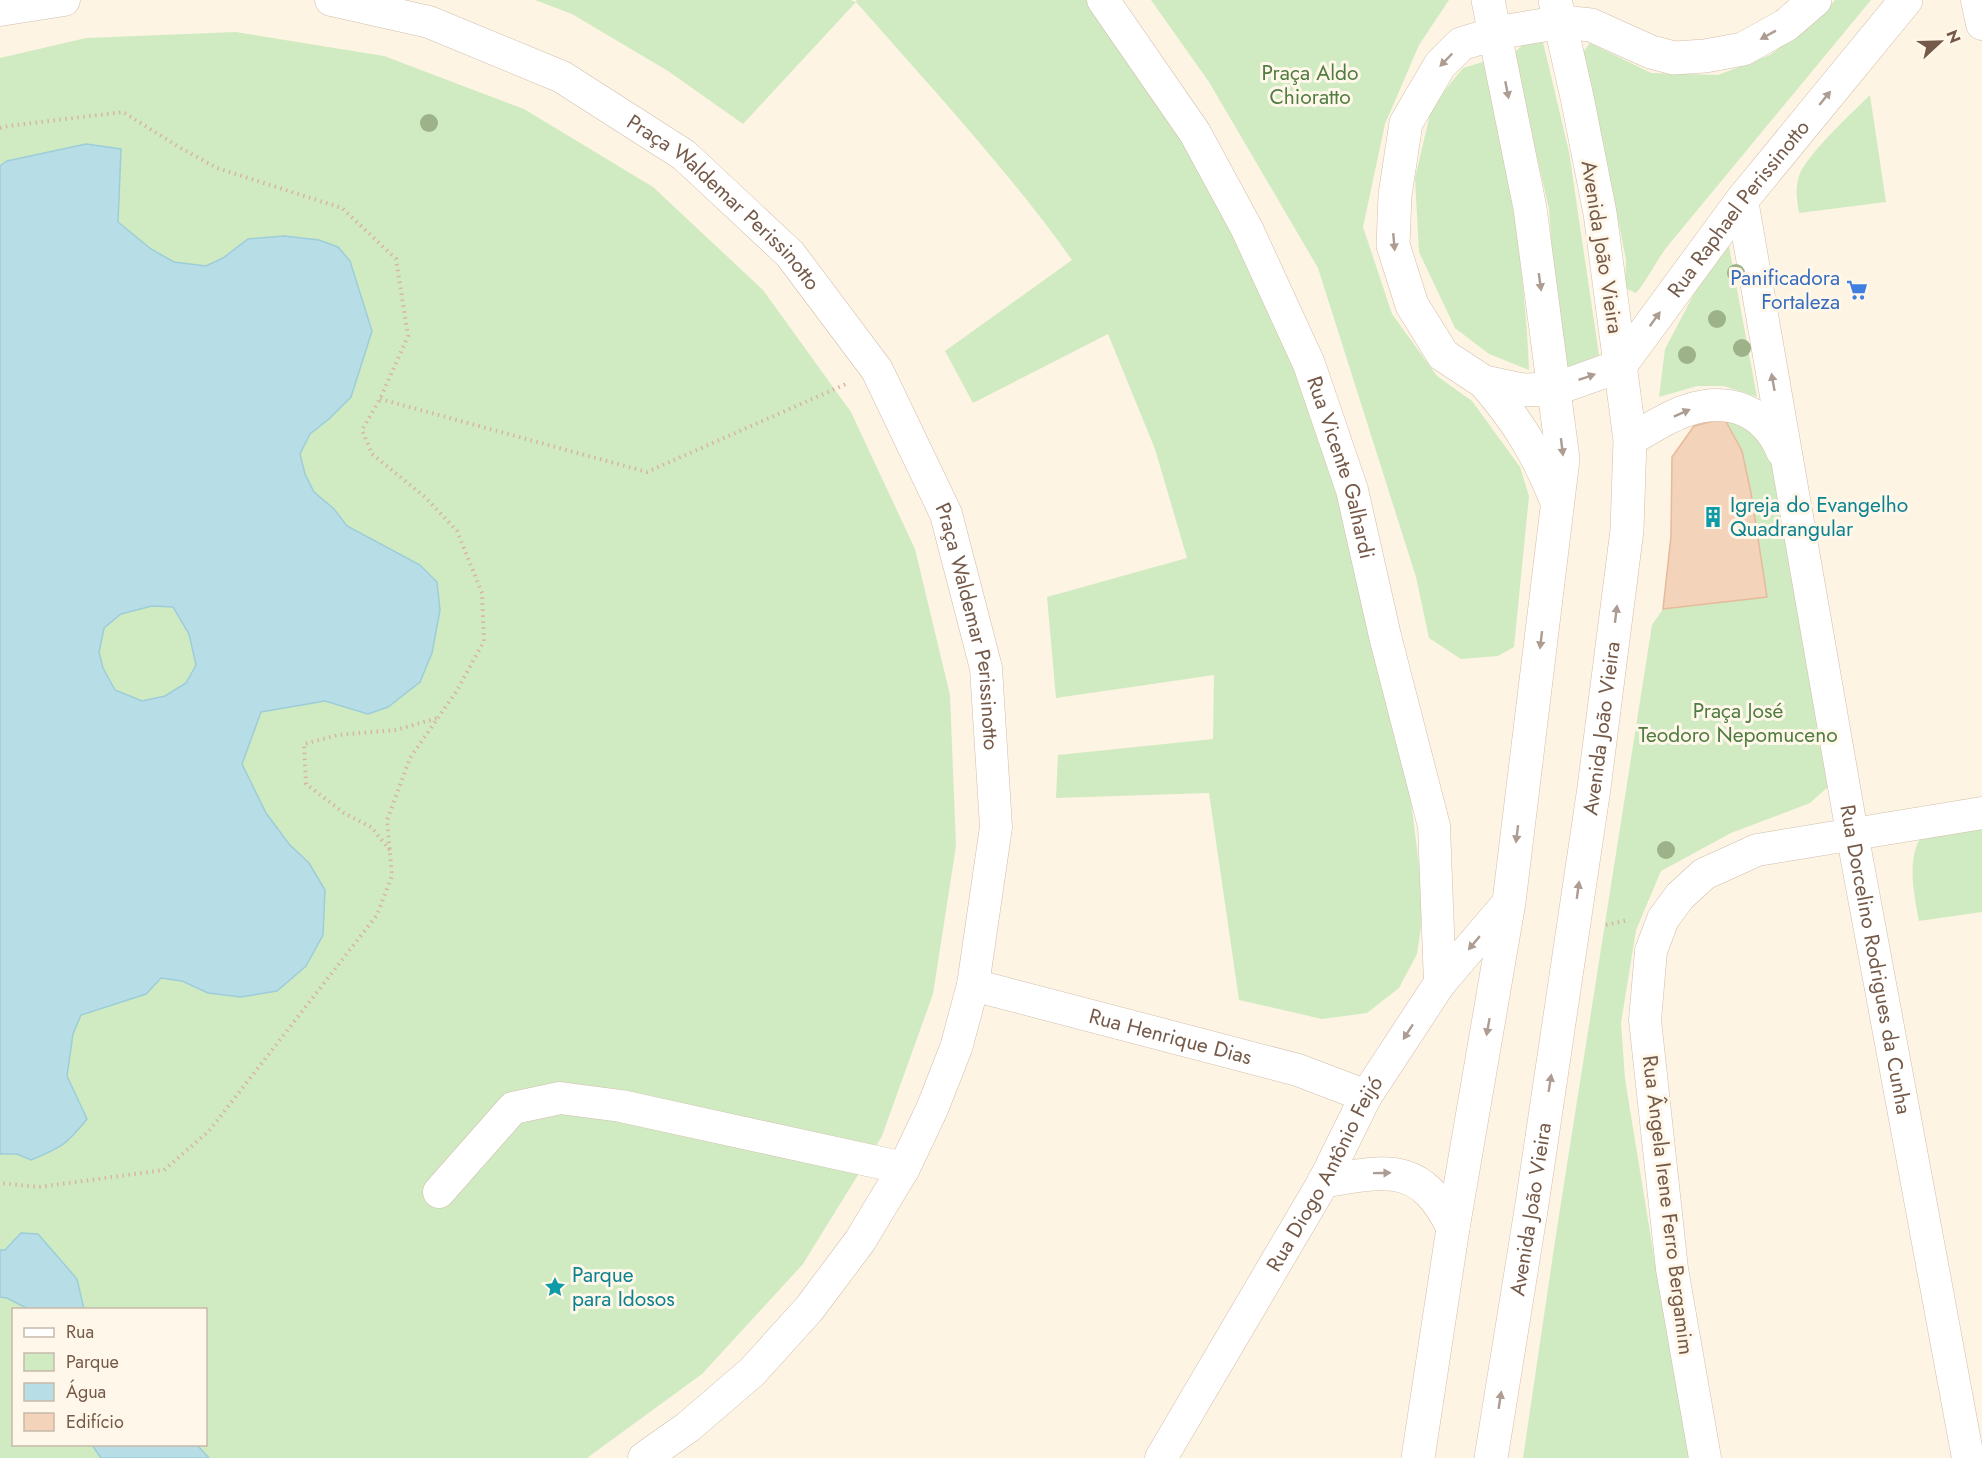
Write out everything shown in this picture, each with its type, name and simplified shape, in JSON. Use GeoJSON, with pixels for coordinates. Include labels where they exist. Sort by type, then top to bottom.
{"type":"FeatureCollection","features":[{"type":"Feature","properties":{"kind":"main road"},"geometry":{"type":"LineString","coordinates":[[1418,1458],[1453,1228],[1509,902],[1563,459],[1530,208],[1488,0]]}},
{"type":"Feature","properties":{"kind":"main road"},"geometry":{"type":"LineString","coordinates":[[1558,505],[1529,440],[1509,410],[1484,382],[1443,355],[1412,305],[1393,245],[1395,195],[1406,123],[1440,65],[1461,44],[1558,11],[1651,52],[1674,58],[1705,56],[1743,49],[1786,25],[1815,0]]}},
{"type":"Feature","properties":{"kind":"main road","name":"Rua Raphael Perissinotto"},"geometry":{"type":"LineString","coordinates":[[1620,366],[1742,200],[1906,0]]}},
{"type":"Feature","properties":{"kind":"main road","name":"Avenida João Vieira"},"geometry":{"type":"LineString","coordinates":[[1491,1458],[1594,788],[1627,531],[1630,440],[1600,213],[1558,11]]}},
{"type":"Feature","properties":{"kind":"main road"},"geometry":{"type":"LineString","coordinates":[[1484,382],[1522,390],[1555,388],[1620,366]]}},
{"type":"Feature","properties":{"kind":"main road"},"geometry":{"type":"LineString","coordinates":[[1324,1180],[1373,1173],[1394,1173],[1426,1189],[1445,1212],[1453,1228]]}},
{"type":"Feature","properties":{"kind":"street"},"geometry":{"type":"LineString","coordinates":[[4,6],[64,0]]}},
{"type":"Feature","properties":{"kind":"street","name":"Praça Waldemar Perissinotto"},"geometry":{"type":"LineString","coordinates":[[331,0],[428,11],[562,77],[684,155],[790,254],[877,370],[946,514],[987,668],[996,827],[973,985],[956,1048],[932,1109],[904,1168],[861,1241],[810,1309],[752,1372],[688,1427],[644,1458]]}},
{"type":"Feature","properties":{"kind":"street","name":"Rua Vicente Galhardi"},"geometry":{"type":"LineString","coordinates":[[1103,0],[1195,133],[1247,229],[1310,364],[1352,490],[1385,636],[1434,826],[1440,983]]}},
{"type":"Feature","properties":{"kind":"street"},"geometry":{"type":"LineString","coordinates":[[1977,0],[1982,24]]}},
{"type":"Feature","properties":{"kind":"street","name":"Rua Dorcelino Rodrigues da Cunha"},"geometry":{"type":"LineString","coordinates":[[1742,200],[1852,833],[1968,1458]]}},
{"type":"Feature","properties":{"kind":"street","name":"Rua Dorcelino Rodrigues da Cunha"},"geometry":{"type":"LineString","coordinates":[[1630,440],[1685,410],[1714,404],[1744,409],[1758,418],[1779,444],[1786,460]]}},
{"type":"Feature","properties":{"kind":"street","name":"Rua Ângela Irene Ferro Bergamim"},"geometry":{"type":"LineString","coordinates":[[1705,1458],[1672,1269],[1645,1020],[1652,951],[1667,913],[1680,896],[1704,874],[1756,850],[1982,813]]}},
{"type":"Feature","properties":{"kind":"street","name":"Rua Diogo Antônio Feijó"},"geometry":{"type":"LineString","coordinates":[[1161,1458],[1324,1180],[1366,1096],[1440,983],[1509,902]]}},
{"type":"Feature","properties":{"kind":"street","name":"Rua Henrique Dias"},"geometry":{"type":"LineString","coordinates":[[973,985],[1298,1070],[1366,1096]]}},
{"type":"Feature","properties":{"kind":"street"},"geometry":{"type":"LineString","coordinates":[[439,1192],[513,1108],[560,1098],[621,1106],[904,1168]]}},
{"type":"Feature","properties":{"kind":"path"},"geometry":{"type":"LineString","coordinates":[[0,128],[123,112],[178,147],[218,168],[342,208],[396,259],[408,336],[380,399],[362,430],[372,453],[426,498],[457,531],[483,593],[484,641],[456,692],[411,758],[387,820],[392,876],[377,915],[209,1131],[164,1170],[39,1187],[0,1183]]}},
{"type":"Feature","properties":{"kind":"path"},"geometry":{"type":"LineString","coordinates":[[0,133],[8,126]]}},
{"type":"Feature","properties":{"kind":"path"},"geometry":{"type":"LineString","coordinates":[[380,399],[647,472],[877,370]]}},
{"type":"Feature","properties":{"kind":"path"},"geometry":{"type":"LineString","coordinates":[[390,850],[371,827],[344,813],[306,784],[304,744],[338,735],[396,730],[438,718]]}},
{"type":"Feature","properties":{"kind":"green space"},"geometry":{"type":"Polygon","coordinates":[[[535,0],[851,0],[855,2],[857,0],[1088,0],[1207,165],[1294,351],[1348,528],[1409,785],[1424,905],[1417,954],[1399,988],[1367,1013],[1322,1019],[1239,1000],[1209,793],[1056,798],[1058,755],[1213,739],[1214,675],[1056,698],[1047,597],[1187,558],[1155,449],[1108,334],[973,403],[945,351],[1072,260],[1021,193],[940,97],[856,2],[743,124],[668,71],[572,14],[535,0]]]}},
{"type":"Feature","properties":{"kind":"green space","name":"Praça Aldo Chioratto"},"geometry":{"type":"Polygon","coordinates":[[[1151,0],[1449,0],[1419,45],[1385,124],[1363,227],[1392,314],[1437,376],[1472,401],[1520,467],[1529,496],[1514,647],[1498,656],[1461,659],[1429,638],[1416,577],[1318,268],[1209,82],[1151,0]]]}},
{"type":"Feature","properties":{"kind":"green space"},"geometry":{"type":"Polygon","coordinates":[[[1835,0],[1871,0],[1666,248],[1636,293],[1625,288],[1626,260],[1583,52],[1590,43],[1651,73],[1718,75],[1770,55],[1820,17],[1835,0]]]}},
{"type":"Feature","properties":{"kind":"green space"},"geometry":{"type":"Polygon","coordinates":[[[236,32],[384,56],[524,109],[653,187],[763,290],[851,412],[915,549],[950,695],[956,846],[933,994],[882,1136],[803,1264],[702,1374],[587,1458],[0,1458],[0,58],[86,38],[236,32]]]}},
{"type":"Feature","properties":{"kind":"green space"},"geometry":{"type":"Polygon","coordinates":[[[1528,40],[1543,42],[1569,152],[1599,355],[1561,370],[1549,209],[1513,54],[1528,40]]]}},
{"type":"Feature","properties":{"kind":"green space"},"geometry":{"type":"Polygon","coordinates":[[[1489,60],[1509,176],[1519,253],[1529,370],[1489,354],[1455,328],[1419,252],[1415,178],[1432,106],[1463,68],[1489,60]]]}},
{"type":"Feature","properties":{"kind":"green space"},"geometry":{"type":"Polygon","coordinates":[[[1870,95],[1886,202],[1799,213],[1797,185],[1803,167],[1831,134],[1870,95]]]}},
{"type":"Feature","properties":{"kind":"green space"},"geometry":{"type":"Polygon","coordinates":[[[1729,246],[1757,397],[1724,386],[1697,386],[1659,397],[1665,349],[1705,273],[1729,246]]]}},
{"type":"Feature","properties":{"kind":"green space","name":"Praça José Teodoro Nepomuceno"},"geometry":{"type":"Polygon","coordinates":[[[1724,418],[1765,420],[1838,778],[1810,803],[1731,833],[1661,871],[1636,930],[1621,1023],[1625,1079],[1656,1269],[1694,1458],[1523,1458],[1652,625],[1663,609],[1767,597],[1742,451],[1724,418]]]}},
{"type":"Feature","properties":{"kind":"green space"},"geometry":{"type":"Polygon","coordinates":[[[1982,815],[1982,912],[1919,921],[1913,882],[1914,855],[1918,843],[1935,825],[1982,815]]]}},
{"type":"Feature","properties":{"kind":"water"},"geometry":{"type":"Polygon","coordinates":[[[86,144],[121,149],[118,222],[151,249],[174,262],[206,266],[223,258],[248,239],[284,236],[319,240],[338,247],[350,261],[372,331],[351,397],[310,434],[300,454],[305,474],[314,492],[334,509],[347,526],[420,565],[437,582],[440,610],[432,653],[420,682],[388,707],[368,714],[325,701],[261,712],[242,764],[266,813],[289,844],[309,863],[325,890],[323,935],[306,966],[277,991],[241,997],[208,993],[182,981],[161,978],[146,994],[81,1015],[73,1034],[67,1076],[87,1119],[63,1144],[31,1160],[17,1154],[0,1154],[0,166],[7,161],[86,144]],[[152,606],[121,614],[104,628],[99,652],[103,668],[115,690],[142,701],[165,696],[186,683],[196,665],[189,634],[173,607],[152,606]]]}},
{"type":"Feature","properties":{"kind":"water"},"geometry":{"type":"Polygon","coordinates":[[[21,1233],[38,1234],[77,1279],[84,1308],[26,1308],[0,1297],[0,1250],[5,1250],[21,1233]]]}},
{"type":"Feature","properties":{"kind":"water"},"geometry":{"type":"Polygon","coordinates":[[[93,1446],[198,1446],[209,1458],[101,1458],[93,1446]]]}},
{"type":"Feature","properties":{"kind":"building","name":"Igreja do Evangelho Quadrangular"},"geometry":{"type":"Polygon","coordinates":[[[1724,418],[1742,451],[1767,597],[1663,609],[1671,536],[1672,457],[1694,426],[1724,418]]]}},
{"type":"Feature","properties":{"kind":"place","name":"Panificadora Fortaleza"},"geometry":{"type":"Point","coordinates":[1857,290]}},
{"type":"Feature","properties":{"kind":"place","name":"Igreja do Evangelho Quadrangular"},"geometry":{"type":"Point","coordinates":[1713,517]}},
{"type":"Feature","properties":{"kind":"place","name":"Parque para Idosos"},"geometry":{"type":"Point","coordinates":[555,1287]}}]}
